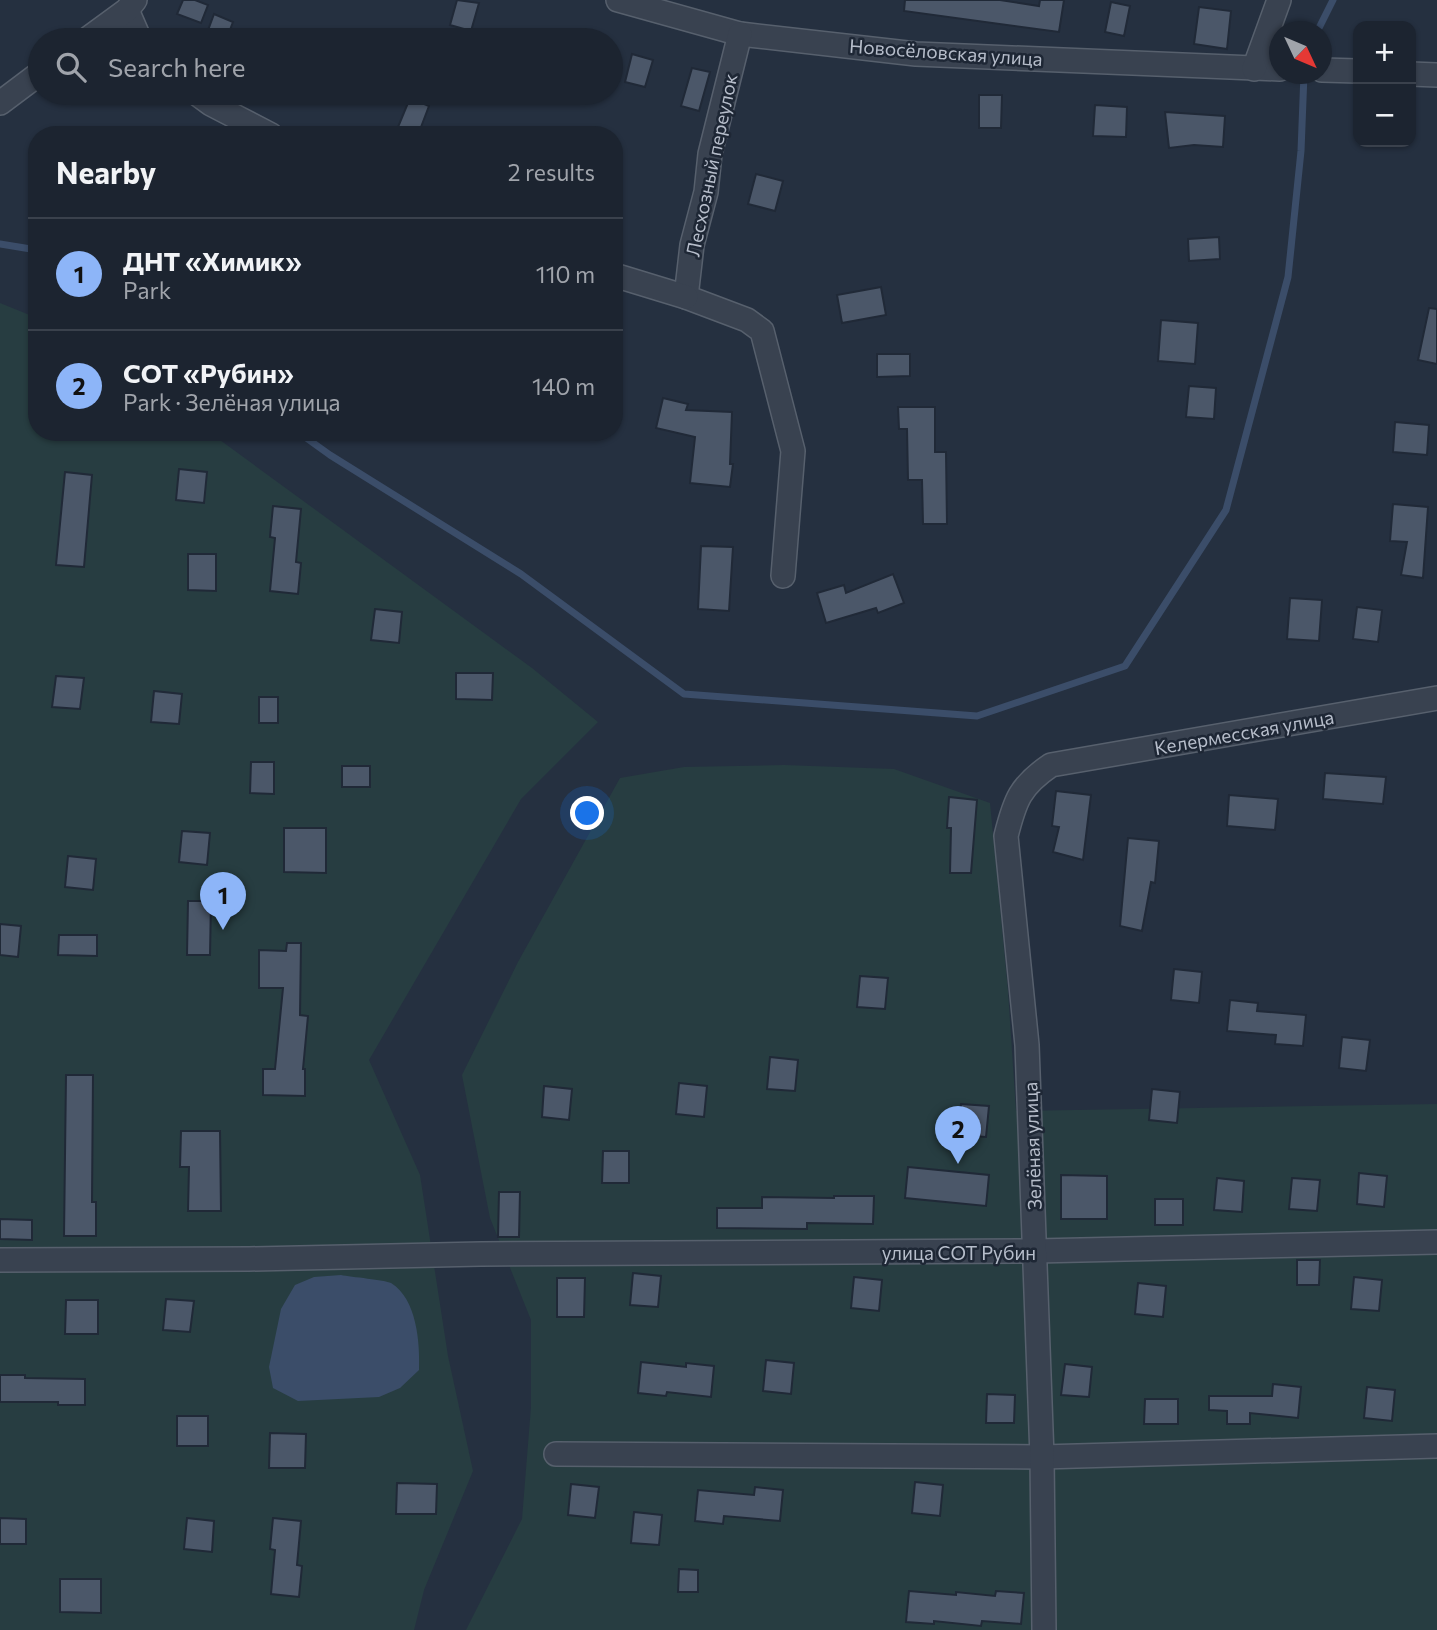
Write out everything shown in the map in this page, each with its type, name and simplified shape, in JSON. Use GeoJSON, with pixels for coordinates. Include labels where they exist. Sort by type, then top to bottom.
{"type":"FeatureCollection","features":[{"type":"Feature","properties":{"kind":"street","name":"Новосёловская улица"},"geometry":{"type":"LineString","coordinates":[[618,0],[740,34],[916,54],[1269,69]]}},
{"type":"Feature","properties":{"kind":"street"},"geometry":{"type":"LineString","coordinates":[[1254,69],[1279,0]]}},
{"type":"Feature","properties":{"kind":"street"},"geometry":{"type":"LineString","coordinates":[[101,28],[131,5],[137,28]]}},
{"type":"Feature","properties":{"kind":"street","name":"Лесхозный переулок"},"geometry":{"type":"LineString","coordinates":[[686,298],[692,245],[706,192],[710,154],[740,34]]}},
{"type":"Feature","properties":{"kind":"street"},"geometry":{"type":"LineString","coordinates":[[1332,70],[1352,70]]}},
{"type":"Feature","properties":{"kind":"street"},"geometry":{"type":"LineString","coordinates":[[1416,74],[1437,75]]}},
{"type":"Feature","properties":{"kind":"street"},"geometry":{"type":"LineString","coordinates":[[0,103],[28,83]]}},
{"type":"Feature","properties":{"kind":"street"},"geometry":{"type":"LineString","coordinates":[[213,105],[254,126]]}},
{"type":"Feature","properties":{"kind":"street"},"geometry":{"type":"LineString","coordinates":[[623,278],[747,320],[762,331],[793,451],[783,576]]}},
{"type":"Feature","properties":{"kind":"street","name":"Келермесская улица"},"geometry":{"type":"LineString","coordinates":[[1051,765],[1437,698]]}},
{"type":"Feature","properties":{"kind":"street","name":"Зелёная улица"},"geometry":{"type":"LineString","coordinates":[[1044,1630],[1042,1457],[1027,1045],[1006,836],[1013,806],[1030,779],[1051,765]]}},
{"type":"Feature","properties":{"kind":"street","name":"улица СОТ Рубин"},"geometry":{"type":"LineString","coordinates":[[0,1260],[1036,1251],[1437,1242]]}},
{"type":"Feature","properties":{"kind":"street"},"geometry":{"type":"LineString","coordinates":[[556,1454],[1042,1457],[1437,1446]]}},
{"type":"Feature","properties":{"kind":"green space"},"geometry":{"type":"Polygon","coordinates":[[[0,303],[28,314],[28,441],[221,441],[532,668],[598,722],[521,799],[369,1060],[420,1175],[448,1356],[473,1471],[424,1590],[414,1630],[0,1630],[0,303]]]}},
{"type":"Feature","properties":{"kind":"green space"},"geometry":{"type":"Polygon","coordinates":[[[784,765],[894,769],[990,803],[1008,991],[1016,1111],[1437,1104],[1437,1630],[466,1630],[522,1519],[531,1407],[531,1320],[490,1218],[462,1075],[518,962],[620,778],[684,767],[784,765]]]}},
{"type":"Feature","properties":{"kind":"water"},"geometry":{"type":"Polygon","coordinates":[[[341,1275],[388,1282],[400,1290],[412,1310],[415,1322],[419,1370],[400,1388],[379,1397],[298,1401],[273,1388],[269,1367],[281,1309],[295,1285],[314,1277],[341,1275]]]}},
{"type":"Feature","properties":{"kind":"building"},"geometry":{"type":"Polygon","coordinates":[[[183,0],[195,0],[208,5],[201,23],[177,14],[183,0]]]}},
{"type":"Feature","properties":{"kind":"building"},"geometry":{"type":"Polygon","coordinates":[[[457,0],[479,3],[472,28],[450,25],[457,0]]]}},
{"type":"Feature","properties":{"kind":"building"},"geometry":{"type":"Polygon","coordinates":[[[905,0],[1000,0],[1039,6],[1040,0],[1064,0],[1059,32],[904,11],[905,0]]]}},
{"type":"Feature","properties":{"kind":"building"},"geometry":{"type":"Polygon","coordinates":[[[1111,2],[1130,6],[1124,36],[1105,32],[1111,2]]]}},
{"type":"Feature","properties":{"kind":"building"},"geometry":{"type":"Polygon","coordinates":[[[1199,7],[1231,11],[1227,49],[1194,44],[1199,7]]]}},
{"type":"Feature","properties":{"kind":"building"},"geometry":{"type":"Polygon","coordinates":[[[214,14],[233,22],[231,28],[209,28],[214,14]]]}},
{"type":"Feature","properties":{"kind":"building"},"geometry":{"type":"Polygon","coordinates":[[[632,54],[653,60],[645,87],[625,82],[632,54]]]}},
{"type":"Feature","properties":{"kind":"building"},"geometry":{"type":"Polygon","coordinates":[[[692,68],[710,72],[699,111],[681,106],[692,68]]]}},
{"type":"Feature","properties":{"kind":"building"},"geometry":{"type":"Polygon","coordinates":[[[979,95],[1002,95],[1001,128],[979,128],[979,95]]]}},
{"type":"Feature","properties":{"kind":"building"},"geometry":{"type":"Polygon","coordinates":[[[407,105],[429,106],[421,126],[398,126],[407,105]]]}},
{"type":"Feature","properties":{"kind":"building"},"geometry":{"type":"Polygon","coordinates":[[[1095,105],[1127,107],[1126,137],[1093,136],[1095,105]]]}},
{"type":"Feature","properties":{"kind":"building"},"geometry":{"type":"Polygon","coordinates":[[[1165,112],[1225,116],[1223,147],[1194,145],[1169,148],[1165,112]]]}},
{"type":"Feature","properties":{"kind":"building"},"geometry":{"type":"Polygon","coordinates":[[[756,174],[783,181],[775,211],[748,204],[756,174]]]}},
{"type":"Feature","properties":{"kind":"building"},"geometry":{"type":"Polygon","coordinates":[[[1219,237],[1220,259],[1189,261],[1188,239],[1219,237]]]}},
{"type":"Feature","properties":{"kind":"building"},"geometry":{"type":"Polygon","coordinates":[[[881,287],[886,315],[842,323],[837,295],[881,287]]]}},
{"type":"Feature","properties":{"kind":"building"},"geometry":{"type":"Polygon","coordinates":[[[1429,308],[1437,309],[1437,364],[1418,360],[1429,308]]]}},
{"type":"Feature","properties":{"kind":"building"},"geometry":{"type":"Polygon","coordinates":[[[1161,320],[1198,323],[1195,364],[1158,361],[1161,320]]]}},
{"type":"Feature","properties":{"kind":"building"},"geometry":{"type":"Polygon","coordinates":[[[877,354],[910,354],[910,376],[877,377],[877,354]]]}},
{"type":"Feature","properties":{"kind":"building"},"geometry":{"type":"Polygon","coordinates":[[[1189,386],[1216,388],[1214,419],[1186,417],[1189,386]]]}},
{"type":"Feature","properties":{"kind":"building"},"geometry":{"type":"Polygon","coordinates":[[[663,398],[688,404],[686,410],[732,412],[730,464],[733,464],[730,487],[690,483],[695,437],[656,428],[663,398]]]}},
{"type":"Feature","properties":{"kind":"building"},"geometry":{"type":"Polygon","coordinates":[[[898,407],[935,407],[935,452],[946,452],[947,524],[923,524],[922,480],[908,480],[907,429],[899,429],[898,407]]]}},
{"type":"Feature","properties":{"kind":"building"},"geometry":{"type":"Polygon","coordinates":[[[1395,422],[1429,425],[1427,455],[1393,452],[1395,422]]]}},
{"type":"Feature","properties":{"kind":"building"},"geometry":{"type":"Polygon","coordinates":[[[179,469],[207,472],[204,503],[176,500],[179,469]]]}},
{"type":"Feature","properties":{"kind":"building"},"geometry":{"type":"Polygon","coordinates":[[[65,472],[92,475],[84,567],[56,565],[65,472]]]}},
{"type":"Feature","properties":{"kind":"building"},"geometry":{"type":"Polygon","coordinates":[[[1393,504],[1428,507],[1423,578],[1401,575],[1407,542],[1390,541],[1393,504]]]}},
{"type":"Feature","properties":{"kind":"building"},"geometry":{"type":"Polygon","coordinates":[[[273,506],[301,509],[296,562],[301,563],[298,594],[270,591],[275,538],[270,537],[273,506]]]}},
{"type":"Feature","properties":{"kind":"building"},"geometry":{"type":"Polygon","coordinates":[[[701,546],[733,547],[729,611],[698,609],[701,546]]]}},
{"type":"Feature","properties":{"kind":"building"},"geometry":{"type":"Polygon","coordinates":[[[188,554],[216,554],[216,591],[188,590],[188,554]]]}},
{"type":"Feature","properties":{"kind":"building"},"geometry":{"type":"Polygon","coordinates":[[[893,574],[904,603],[878,613],[876,608],[826,623],[817,593],[844,585],[846,593],[893,574]]]}},
{"type":"Feature","properties":{"kind":"building"},"geometry":{"type":"Polygon","coordinates":[[[1290,598],[1322,600],[1319,641],[1287,639],[1290,598]]]}},
{"type":"Feature","properties":{"kind":"building"},"geometry":{"type":"Polygon","coordinates":[[[1357,607],[1382,610],[1378,642],[1353,639],[1357,607]]]}},
{"type":"Feature","properties":{"kind":"building"},"geometry":{"type":"Polygon","coordinates":[[[375,609],[402,612],[399,643],[371,640],[375,609]]]}},
{"type":"Feature","properties":{"kind":"building"},"geometry":{"type":"Polygon","coordinates":[[[456,673],[493,673],[492,700],[456,699],[456,673]]]}},
{"type":"Feature","properties":{"kind":"building"},"geometry":{"type":"Polygon","coordinates":[[[56,676],[84,678],[80,709],[52,707],[56,676]]]}},
{"type":"Feature","properties":{"kind":"building"},"geometry":{"type":"Polygon","coordinates":[[[154,691],[182,694],[179,724],[151,722],[154,691]]]}},
{"type":"Feature","properties":{"kind":"building"},"geometry":{"type":"Polygon","coordinates":[[[259,697],[278,697],[278,723],[259,723],[259,697]]]}},
{"type":"Feature","properties":{"kind":"building"},"geometry":{"type":"Polygon","coordinates":[[[251,762],[274,762],[274,794],[250,793],[251,762]]]}},
{"type":"Feature","properties":{"kind":"building"},"geometry":{"type":"Polygon","coordinates":[[[342,766],[370,766],[370,787],[342,787],[342,766]]]}},
{"type":"Feature","properties":{"kind":"building"},"geometry":{"type":"Polygon","coordinates":[[[1325,773],[1386,777],[1383,804],[1323,799],[1325,773]]]}},
{"type":"Feature","properties":{"kind":"building"},"geometry":{"type":"Polygon","coordinates":[[[1056,791],[1091,795],[1083,860],[1053,852],[1059,827],[1052,826],[1056,791]]]}},
{"type":"Feature","properties":{"kind":"building"},"geometry":{"type":"Polygon","coordinates":[[[1229,795],[1278,799],[1275,830],[1227,826],[1229,795]]]}},
{"type":"Feature","properties":{"kind":"building"},"geometry":{"type":"Polygon","coordinates":[[[949,797],[977,800],[971,873],[950,873],[951,828],[947,828],[949,797]]]}},
{"type":"Feature","properties":{"kind":"building"},"geometry":{"type":"Polygon","coordinates":[[[284,828],[326,828],[326,873],[284,872],[284,828]]]}},
{"type":"Feature","properties":{"kind":"building"},"geometry":{"type":"Polygon","coordinates":[[[182,831],[210,833],[207,865],[179,862],[182,831]]]}},
{"type":"Feature","properties":{"kind":"building"},"geometry":{"type":"Polygon","coordinates":[[[1128,838],[1159,841],[1155,883],[1151,882],[1142,931],[1120,926],[1128,838]]]}},
{"type":"Feature","properties":{"kind":"building"},"geometry":{"type":"Polygon","coordinates":[[[68,856],[96,859],[93,890],[65,887],[68,856]]]}},
{"type":"Feature","properties":{"kind":"building"},"geometry":{"type":"Polygon","coordinates":[[[188,901],[211,901],[210,955],[187,955],[188,901]]]}},
{"type":"Feature","properties":{"kind":"building"},"geometry":{"type":"Polygon","coordinates":[[[0,924],[21,926],[18,957],[0,955],[0,924]]]}},
{"type":"Feature","properties":{"kind":"building"},"geometry":{"type":"Polygon","coordinates":[[[59,935],[97,935],[97,956],[58,955],[59,935]]]}},
{"type":"Feature","properties":{"kind":"building"},"geometry":{"type":"Polygon","coordinates":[[[287,943],[301,943],[300,1015],[308,1016],[303,1069],[305,1096],[263,1095],[263,1069],[275,1069],[283,988],[259,988],[259,950],[286,951],[287,943]]]}},
{"type":"Feature","properties":{"kind":"building"},"geometry":{"type":"Polygon","coordinates":[[[1174,969],[1202,972],[1199,1003],[1171,1000],[1174,969]]]}},
{"type":"Feature","properties":{"kind":"building"},"geometry":{"type":"Polygon","coordinates":[[[860,976],[888,978],[885,1009],[857,1007],[860,976]]]}},
{"type":"Feature","properties":{"kind":"building"},"geometry":{"type":"Polygon","coordinates":[[[1230,1000],[1258,1003],[1257,1011],[1306,1015],[1303,1046],[1275,1044],[1276,1035],[1227,1031],[1230,1000]]]}},
{"type":"Feature","properties":{"kind":"building"},"geometry":{"type":"Polygon","coordinates":[[[1342,1037],[1370,1040],[1366,1071],[1339,1068],[1342,1037]]]}},
{"type":"Feature","properties":{"kind":"building"},"geometry":{"type":"Polygon","coordinates":[[[770,1057],[798,1060],[795,1091],[767,1089],[770,1057]]]}},
{"type":"Feature","properties":{"kind":"building"},"geometry":{"type":"Polygon","coordinates":[[[66,1075],[93,1075],[92,1202],[96,1202],[96,1236],[64,1236],[66,1075]]]}},
{"type":"Feature","properties":{"kind":"building"},"geometry":{"type":"Polygon","coordinates":[[[679,1083],[707,1086],[704,1117],[676,1114],[679,1083]]]}},
{"type":"Feature","properties":{"kind":"building"},"geometry":{"type":"Polygon","coordinates":[[[544,1086],[572,1089],[569,1120],[542,1117],[544,1086]]]}},
{"type":"Feature","properties":{"kind":"building"},"geometry":{"type":"Polygon","coordinates":[[[1152,1089],[1180,1092],[1177,1123],[1149,1120],[1152,1089]]]}},
{"type":"Feature","properties":{"kind":"building"},"geometry":{"type":"Polygon","coordinates":[[[961,1104],[989,1106],[986,1137],[958,1135],[961,1104]]]}},
{"type":"Feature","properties":{"kind":"building"},"geometry":{"type":"Polygon","coordinates":[[[181,1131],[220,1131],[221,1211],[188,1211],[189,1167],[180,1167],[181,1131]]]}},
{"type":"Feature","properties":{"kind":"building"},"geometry":{"type":"Polygon","coordinates":[[[603,1151],[629,1151],[629,1183],[602,1183],[603,1151]]]}},
{"type":"Feature","properties":{"kind":"building"},"geometry":{"type":"Polygon","coordinates":[[[908,1167],[989,1175],[986,1206],[905,1198],[908,1167]]]}},
{"type":"Feature","properties":{"kind":"building"},"geometry":{"type":"Polygon","coordinates":[[[1359,1173],[1387,1176],[1384,1207],[1357,1204],[1359,1173]]]}},
{"type":"Feature","properties":{"kind":"building"},"geometry":{"type":"Polygon","coordinates":[[[1061,1175],[1107,1176],[1107,1219],[1061,1219],[1061,1175]]]}},
{"type":"Feature","properties":{"kind":"building"},"geometry":{"type":"Polygon","coordinates":[[[1217,1178],[1244,1181],[1242,1212],[1214,1210],[1217,1178]]]}},
{"type":"Feature","properties":{"kind":"building"},"geometry":{"type":"Polygon","coordinates":[[[1292,1178],[1320,1180],[1317,1211],[1289,1209],[1292,1178]]]}},
{"type":"Feature","properties":{"kind":"building"},"geometry":{"type":"Polygon","coordinates":[[[499,1192],[520,1192],[519,1237],[498,1237],[499,1192]]]}},
{"type":"Feature","properties":{"kind":"building"},"geometry":{"type":"Polygon","coordinates":[[[874,1196],[873,1224],[807,1223],[807,1229],[717,1228],[717,1208],[762,1208],[762,1197],[874,1196]]]}},
{"type":"Feature","properties":{"kind":"building"},"geometry":{"type":"Polygon","coordinates":[[[1155,1199],[1183,1199],[1183,1225],[1155,1225],[1155,1199]]]}},
{"type":"Feature","properties":{"kind":"building"},"geometry":{"type":"Polygon","coordinates":[[[0,1219],[32,1220],[32,1240],[0,1239],[0,1219]]]}},
{"type":"Feature","properties":{"kind":"building"},"geometry":{"type":"Polygon","coordinates":[[[1297,1260],[1320,1260],[1319,1285],[1297,1285],[1297,1260]]]}},
{"type":"Feature","properties":{"kind":"building"},"geometry":{"type":"Polygon","coordinates":[[[633,1273],[661,1276],[658,1307],[630,1305],[633,1273]]]}},
{"type":"Feature","properties":{"kind":"building"},"geometry":{"type":"Polygon","coordinates":[[[854,1277],[882,1280],[879,1311],[851,1308],[854,1277]]]}},
{"type":"Feature","properties":{"kind":"building"},"geometry":{"type":"Polygon","coordinates":[[[1354,1277],[1382,1280],[1379,1311],[1351,1309],[1354,1277]]]}},
{"type":"Feature","properties":{"kind":"building"},"geometry":{"type":"Polygon","coordinates":[[[557,1278],[585,1278],[584,1317],[557,1317],[557,1278]]]}},
{"type":"Feature","properties":{"kind":"building"},"geometry":{"type":"Polygon","coordinates":[[[1138,1283],[1166,1286],[1163,1317],[1135,1314],[1138,1283]]]}},
{"type":"Feature","properties":{"kind":"building"},"geometry":{"type":"Polygon","coordinates":[[[166,1299],[194,1301],[190,1332],[163,1330],[166,1299]]]}},
{"type":"Feature","properties":{"kind":"building"},"geometry":{"type":"Polygon","coordinates":[[[66,1300],[98,1300],[98,1334],[65,1334],[66,1300]]]}},
{"type":"Feature","properties":{"kind":"building"},"geometry":{"type":"Polygon","coordinates":[[[766,1360],[794,1363],[791,1394],[763,1391],[766,1360]]]}},
{"type":"Feature","properties":{"kind":"building"},"geometry":{"type":"Polygon","coordinates":[[[641,1362],[686,1367],[686,1363],[714,1366],[711,1397],[667,1392],[666,1396],[638,1393],[641,1362]]]}},
{"type":"Feature","properties":{"kind":"building"},"geometry":{"type":"Polygon","coordinates":[[[1065,1364],[1092,1367],[1089,1397],[1061,1395],[1065,1364]]]}},
{"type":"Feature","properties":{"kind":"building"},"geometry":{"type":"Polygon","coordinates":[[[0,1375],[85,1379],[85,1405],[0,1402],[0,1375]]]}},
{"type":"Feature","properties":{"kind":"building"},"geometry":{"type":"Polygon","coordinates":[[[1273,1384],[1301,1387],[1298,1418],[1250,1413],[1250,1424],[1227,1424],[1227,1411],[1209,1410],[1209,1396],[1272,1396],[1273,1384]]]}},
{"type":"Feature","properties":{"kind":"building"},"geometry":{"type":"Polygon","coordinates":[[[1367,1387],[1395,1390],[1392,1421],[1364,1418],[1367,1387]]]}},
{"type":"Feature","properties":{"kind":"building"},"geometry":{"type":"Polygon","coordinates":[[[987,1394],[1015,1395],[1014,1423],[986,1423],[987,1394]]]}},
{"type":"Feature","properties":{"kind":"building"},"geometry":{"type":"Polygon","coordinates":[[[1145,1399],[1178,1399],[1178,1424],[1144,1424],[1145,1399]]]}},
{"type":"Feature","properties":{"kind":"building"},"geometry":{"type":"Polygon","coordinates":[[[177,1416],[208,1416],[208,1446],[177,1446],[177,1416]]]}},
{"type":"Feature","properties":{"kind":"building"},"geometry":{"type":"Polygon","coordinates":[[[270,1433],[306,1434],[305,1468],[269,1468],[270,1433]]]}},
{"type":"Feature","properties":{"kind":"building"},"geometry":{"type":"Polygon","coordinates":[[[915,1482],[943,1485],[940,1516],[912,1513],[915,1482]]]}},
{"type":"Feature","properties":{"kind":"building"},"geometry":{"type":"Polygon","coordinates":[[[397,1483],[437,1484],[436,1514],[396,1514],[397,1483]]]}},
{"type":"Feature","properties":{"kind":"building"},"geometry":{"type":"Polygon","coordinates":[[[571,1484],[599,1487],[595,1518],[568,1515],[571,1484]]]}},
{"type":"Feature","properties":{"kind":"building"},"geometry":{"type":"Polygon","coordinates":[[[755,1487],[783,1490],[780,1521],[724,1516],[723,1524],[695,1521],[698,1490],[754,1495],[755,1487]]]}},
{"type":"Feature","properties":{"kind":"building"},"geometry":{"type":"Polygon","coordinates":[[[634,1512],[662,1515],[659,1545],[631,1543],[634,1512]]]}},
{"type":"Feature","properties":{"kind":"building"},"geometry":{"type":"Polygon","coordinates":[[[0,1518],[26,1519],[26,1544],[0,1544],[0,1518]]]}},
{"type":"Feature","properties":{"kind":"building"},"geometry":{"type":"Polygon","coordinates":[[[187,1518],[214,1521],[212,1552],[184,1549],[187,1518]]]}},
{"type":"Feature","properties":{"kind":"building"},"geometry":{"type":"Polygon","coordinates":[[[273,1518],[301,1521],[297,1565],[302,1566],[299,1597],[271,1594],[275,1550],[270,1549],[273,1518]]]}},
{"type":"Feature","properties":{"kind":"building"},"geometry":{"type":"Polygon","coordinates":[[[679,1569],[698,1570],[698,1592],[678,1592],[679,1569]]]}},
{"type":"Feature","properties":{"kind":"building"},"geometry":{"type":"Polygon","coordinates":[[[60,1579],[101,1579],[101,1613],[60,1612],[60,1579]]]}},
{"type":"Feature","properties":{"kind":"building"},"geometry":{"type":"Polygon","coordinates":[[[909,1591],[995,1596],[996,1591],[1024,1593],[1021,1624],[982,1621],[981,1626],[934,1621],[934,1624],[906,1622],[909,1591]]]}},
{"type":"Feature","properties":{"kind":"waterway"},"geometry":{"type":"LineString","coordinates":[[1322,21],[1333,0]]}},
{"type":"Feature","properties":{"kind":"waterway"},"geometry":{"type":"LineString","coordinates":[[311,441],[521,574],[684,694],[977,716],[1125,666],[1226,510],[1288,277],[1301,151],[1304,84]]}},
{"type":"Feature","properties":{"kind":"waterway"},"geometry":{"type":"LineString","coordinates":[[0,244],[28,249]]}},
{"type":"Feature","properties":{"kind":"place","name":"ДНТ «Химик»"},"geometry":{"type":"Point","coordinates":[223,930]}},
{"type":"Feature","properties":{"kind":"place","name":"СОТ «Рубин»"},"geometry":{"type":"Point","coordinates":[958,1164]}}]}
